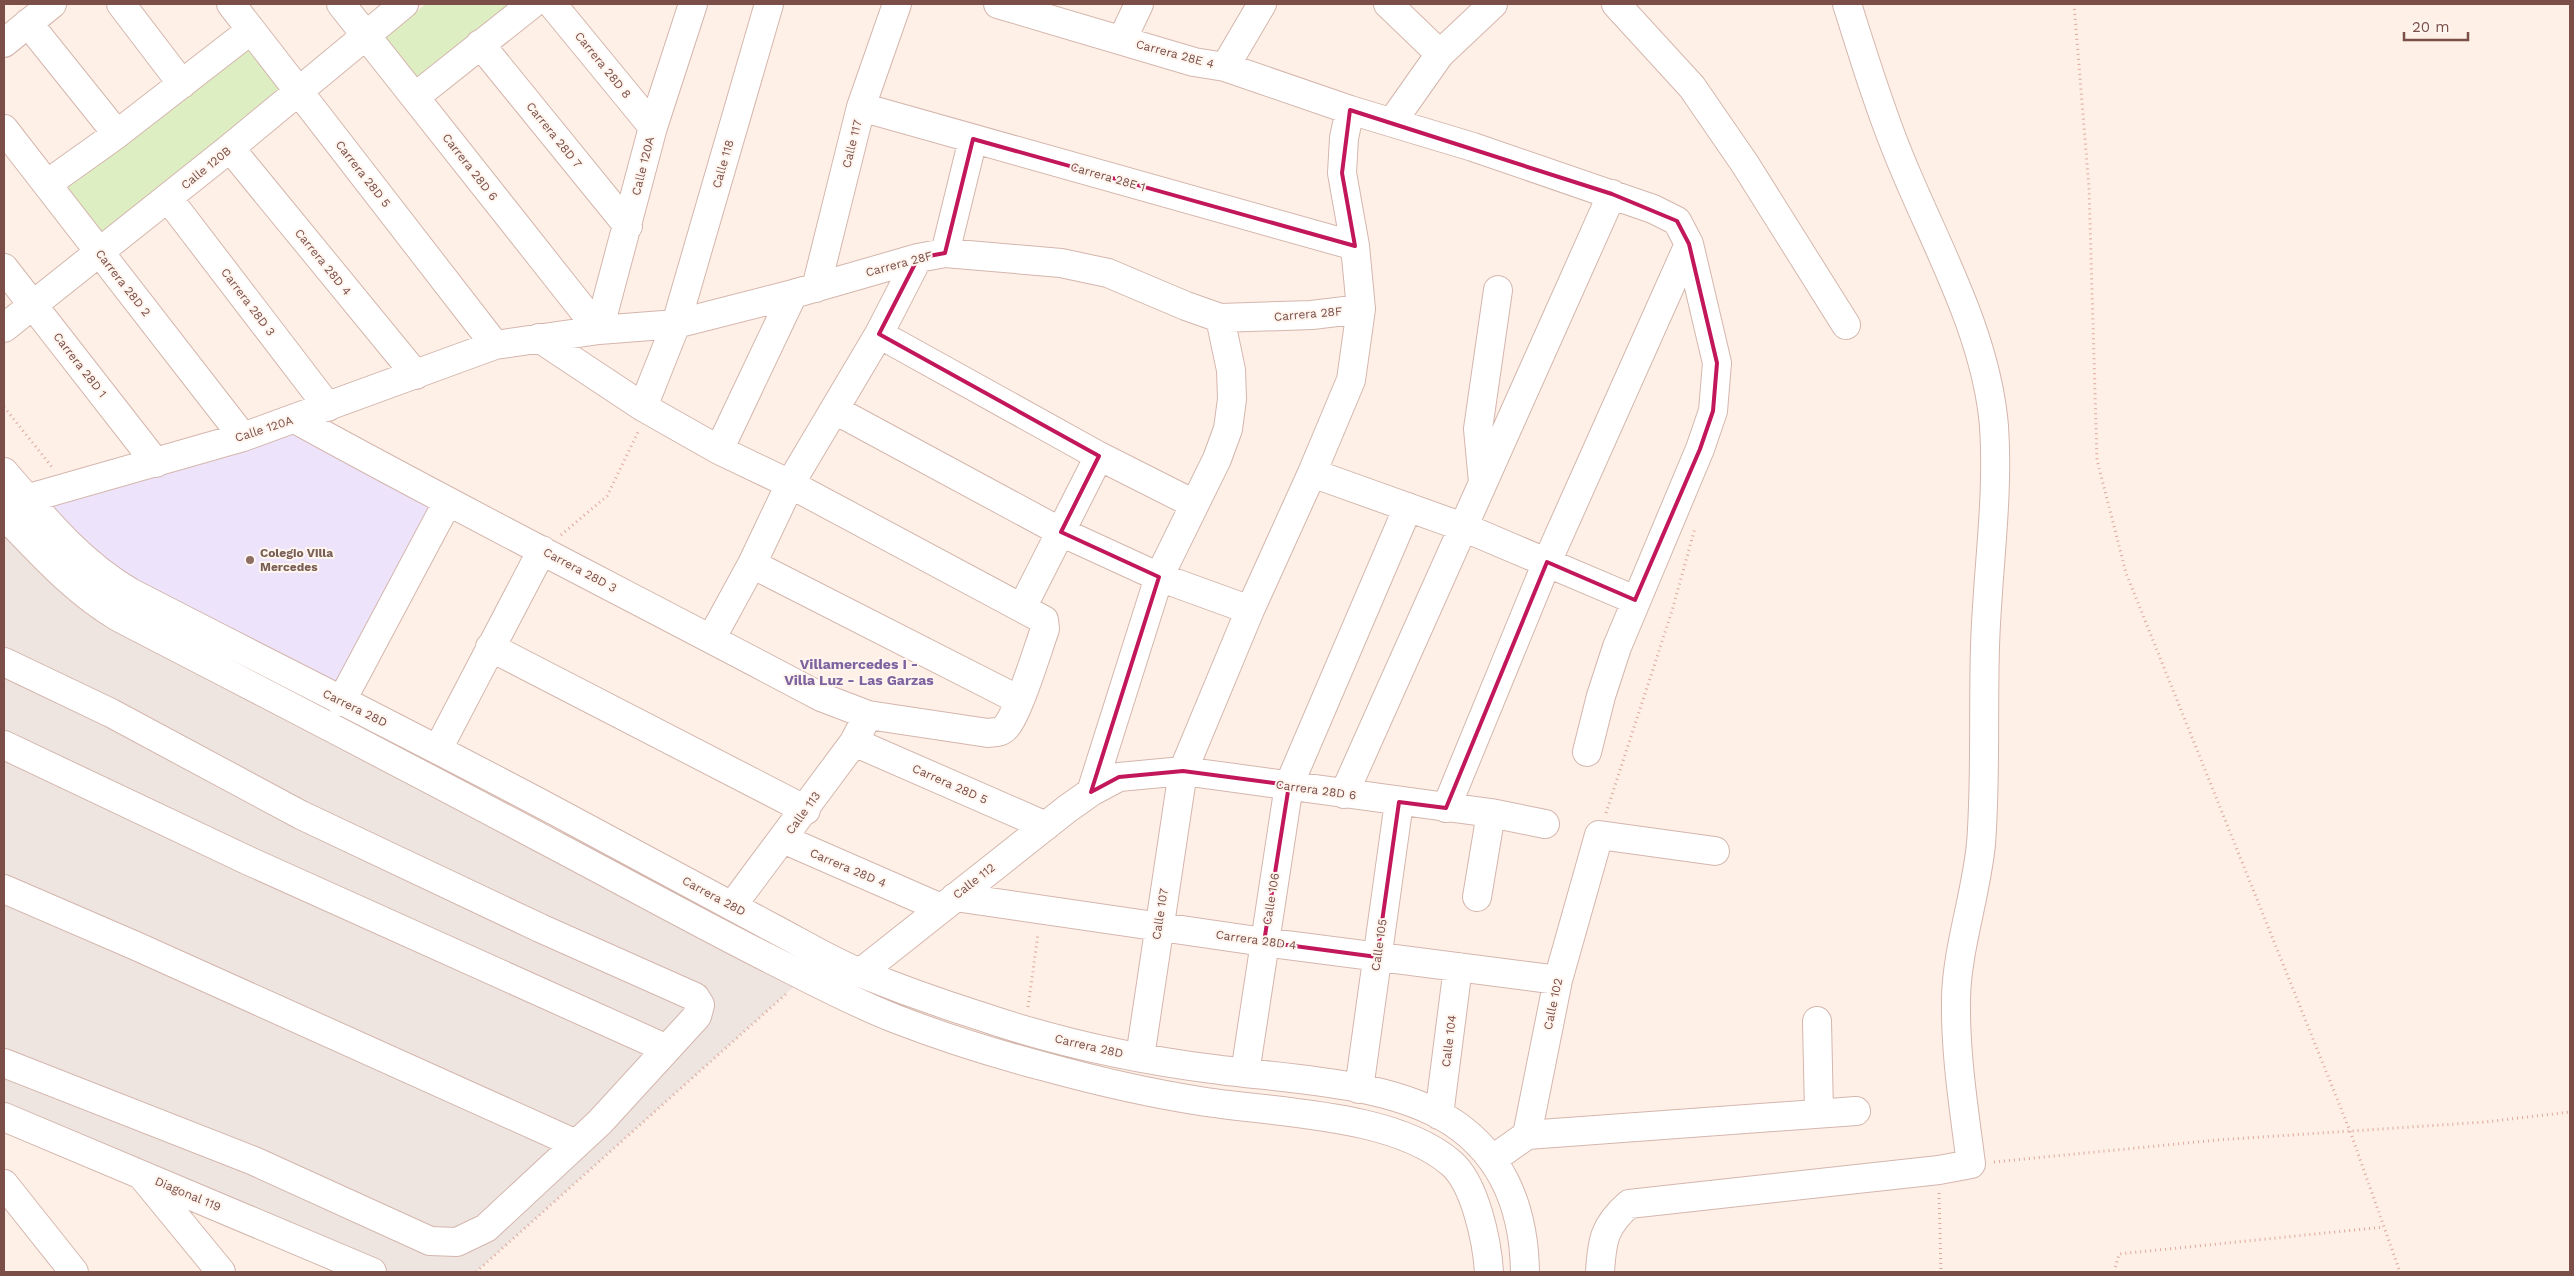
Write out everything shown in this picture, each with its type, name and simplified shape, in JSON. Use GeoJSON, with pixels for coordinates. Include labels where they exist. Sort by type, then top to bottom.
{"type":"FeatureCollection","features":[{"type":"Feature","properties":{"kind":"street"},"geometry":{"type":"LineString","coordinates":[[4,43],[52,4]]}},
{"type":"Feature","properties":{"kind":"street"},"geometry":{"type":"LineString","coordinates":[[121,4],[182,84]]}},
{"type":"Feature","properties":{"kind":"street","name":"Carrera 28D 5"},"geometry":{"type":"LineString","coordinates":[[231,4],[495,345]]}},
{"type":"Feature","properties":{"kind":"street","name":"Carrera 28D 6"},"geometry":{"type":"LineString","coordinates":[[341,4],[599,330]]}},
{"type":"Feature","properties":{"kind":"street","name":"Calle 120B"},"geometry":{"type":"LineString","coordinates":[[4,328],[230,148],[404,4]]}},
{"type":"Feature","properties":{"kind":"street"},"geometry":{"type":"LineString","coordinates":[[415,97],[532,4]]}},
{"type":"Feature","properties":{"kind":"street","name":"Carrera 28D 8"},"geometry":{"type":"LineString","coordinates":[[552,4],[653,127]]}},
{"type":"Feature","properties":{"kind":"street","name":"Calle 118"},"geometry":{"type":"LineString","coordinates":[[643,407],[676,324],[769,4]]}},
{"type":"Feature","properties":{"kind":"street","name":"Calle 117"},"geometry":{"type":"LineString","coordinates":[[719,450],[805,291],[861,107],[897,4]]}},
{"type":"Feature","properties":{"kind":"street"},"geometry":{"type":"LineString","coordinates":[[1122,40],[1139,4]]}},
{"type":"Feature","properties":{"kind":"street"},"geometry":{"type":"LineString","coordinates":[[1225,67],[1262,4]]}},
{"type":"Feature","properties":{"kind":"street"},"geometry":{"type":"LineString","coordinates":[[1388,4],[1440,54]]}},
{"type":"Feature","properties":{"kind":"street"},"geometry":{"type":"LineString","coordinates":[[1392,122],[1440,54],[1493,4]]}},
{"type":"Feature","properties":{"kind":"street"},"geometry":{"type":"LineString","coordinates":[[1616,4],[1692,87],[1745,164],[1846,325]]}},
{"type":"Feature","properties":{"kind":"street"},"geometry":{"type":"LineString","coordinates":[[1600,1272],[1604,1235],[1614,1217],[1629,1204],[1939,1170],[1971,1164],[1956,1039],[1956,994],[1975,895],[1980,845],[1985,740],[1985,648],[1994,472],[1994,425],[1985,379],[1970,324],[1898,155],[1847,4]]}},
{"type":"Feature","properties":{"kind":"street","name":"Carrera 28E 4"},"geometry":{"type":"LineString","coordinates":[[1015,6],[1194,62],[1225,67],[1350,110],[1612,194],[1677,221],[1689,244],[1717,363],[1713,411],[1700,449],[1635,600],[1601,696],[1587,752]]}},
{"type":"Feature","properties":{"kind":"street","name":"Calle 120A"},"geometry":{"type":"LineString","coordinates":[[599,330],[684,9]]}},
{"type":"Feature","properties":{"kind":"street"},"geometry":{"type":"LineString","coordinates":[[28,23],[116,134]]}},
{"type":"Feature","properties":{"kind":"street"},"geometry":{"type":"LineString","coordinates":[[47,184],[116,134],[251,30]]}},
{"type":"Feature","properties":{"kind":"street","name":"Carrera 28D 7"},"geometry":{"type":"LineString","coordinates":[[480,44],[628,226]]}},
{"type":"Feature","properties":{"kind":"street","name":"Carrera 28E 1"},"geometry":{"type":"LineString","coordinates":[[861,107],[1355,246]]}},
{"type":"Feature","properties":{"kind":"street","name":"Calle 107"},"geometry":{"type":"LineString","coordinates":[[1140,1057],[1158,926],[1184,771],[1250,610],[1351,380],[1361,309],[1355,246],[1342,173],[1344,138],[1350,110]]}},
{"type":"Feature","properties":{"kind":"street","name":"Carrera 28D 2"},"geometry":{"type":"LineString","coordinates":[[4,129],[243,436]]}},
{"type":"Feature","properties":{"kind":"street"},"geometry":{"type":"LineString","coordinates":[[945,252],[973,139]]}},
{"type":"Feature","properties":{"kind":"street","name":"Carrera 28D 4"},"geometry":{"type":"LineString","coordinates":[[230,148],[416,375]]}},
{"type":"Feature","properties":{"kind":"street"},"geometry":{"type":"LineString","coordinates":[[1344,794],[1612,194]]}},
{"type":"Feature","properties":{"kind":"street","name":"Carrera 28D 3"},"geometry":{"type":"LineString","coordinates":[[168,198],[328,407]]}},
{"type":"Feature","properties":{"kind":"street"},"geometry":{"type":"LineString","coordinates":[[1446,808],[1547,562],[1689,244]]}},
{"type":"Feature","properties":{"kind":"street","name":"Carrera 28F"},"geometry":{"type":"LineString","coordinates":[[495,345],[599,330],[676,324],[945,252],[1060,263],[1108,273],[1186,306],[1220,318],[1312,315],[1361,309]]}},
{"type":"Feature","properties":{"kind":"street"},"geometry":{"type":"LineString","coordinates":[[711,639],[752,564],[790,484],[879,334],[918,258]]}},
{"type":"Feature","properties":{"kind":"street","name":"Carrera 28D 1"},"geometry":{"type":"LineString","coordinates":[[4,268],[156,463]]}},
{"type":"Feature","properties":{"kind":"street"},"geometry":{"type":"LineString","coordinates":[[1483,482],[1478,428],[1498,290]]}},
{"type":"Feature","properties":{"kind":"street"},"geometry":{"type":"LineString","coordinates":[[1091,792],[1159,577],[1217,459],[1229,419],[1231,370],[1220,318]]}},
{"type":"Feature","properties":{"kind":"street"},"geometry":{"type":"LineString","coordinates":[[879,334],[1099,456],[1194,504]]}},
{"type":"Feature","properties":{"kind":"street"},"geometry":{"type":"LineString","coordinates":[[539,338],[643,407],[719,450],[790,484],[1044,620],[1046,624],[1019,700],[1006,727],[1000,732],[988,733],[868,715]]}},
{"type":"Feature","properties":{"kind":"street","name":"Calle 120A"},"geometry":{"type":"LineString","coordinates":[[16,502],[156,463],[295,419],[495,345]]}},
{"type":"Feature","properties":{"kind":"street"},"geometry":{"type":"LineString","coordinates":[[835,410],[1061,532],[1159,577],[1250,610]]}},
{"type":"Feature","properties":{"kind":"street","name":"Carrera 28D 3"},"geometry":{"type":"LineString","coordinates":[[295,419],[446,502],[542,550],[821,697],[868,715]]}},
{"type":"Feature","properties":{"kind":"street"},"geometry":{"type":"LineString","coordinates":[[1022,608],[1099,456]]}},
{"type":"Feature","properties":{"kind":"street","name":"Carrera 28D"},"geometry":{"type":"LineString","coordinates":[[4,472],[16,502],[111,581],[341,702],[438,749],[860,973],[1025,1030],[1140,1057],[1359,1089],[1410,1102],[1439,1115],[1461,1128],[1493,1159],[1513,1197],[1520,1225],[1525,1272]]}},
{"type":"Feature","properties":{"kind":"street"},"geometry":{"type":"LineString","coordinates":[[1312,472],[1463,527],[1635,600]]}},
{"type":"Feature","properties":{"kind":"street"},"geometry":{"type":"LineString","coordinates":[[341,702],[446,502]]}},
{"type":"Feature","properties":{"kind":"street","name":"Calle 106"},"geometry":{"type":"LineString","coordinates":[[1245,1073],[1289,785],[1408,507]]}},
{"type":"Feature","properties":{"kind":"street"},"geometry":{"type":"LineString","coordinates":[[4,515],[58,572],[96,604],[118,617],[805,977],[896,1019],[1049,1068],[1198,1101],[1335,1119],[1401,1135],[1430,1148],[1454,1165],[1465,1183],[1484,1237],[1489,1272]]}},
{"type":"Feature","properties":{"kind":"street"},"geometry":{"type":"LineString","coordinates":[[438,749],[490,646],[542,550]]}},
{"type":"Feature","properties":{"kind":"street"},"geometry":{"type":"LineString","coordinates":[[752,564],[1019,700]]}},
{"type":"Feature","properties":{"kind":"street"},"geometry":{"type":"LineString","coordinates":[[490,646],[806,810]]}},
{"type":"Feature","properties":{"kind":"street"},"geometry":{"type":"LineString","coordinates":[[4,662],[111,713],[301,815],[540,928],[695,997],[700,1005],[697,1016],[607,1115],[486,1228],[457,1242],[430,1241],[254,1161],[4,1063]]}},
{"type":"Feature","properties":{"kind":"street","name":"Calle 113"},"geometry":{"type":"LineString","coordinates":[[732,906],[806,810],[854,742],[868,715]]}},
{"type":"Feature","properties":{"kind":"street","name":"Carrera 28D 5"},"geometry":{"type":"LineString","coordinates":[[854,742],[1046,826]]}},
{"type":"Feature","properties":{"kind":"street"},"geometry":{"type":"LineString","coordinates":[[4,745],[249,861],[667,1049]]}},
{"type":"Feature","properties":{"kind":"street","name":"Carrera 28D 6"},"geometry":{"type":"LineString","coordinates":[[1091,792],[1119,777],[1184,771],[1399,802],[1491,813],[1545,824]]}},
{"type":"Feature","properties":{"kind":"street","name":"Calle 112"},"geometry":{"type":"LineString","coordinates":[[860,973],[948,902],[1091,792]]}},
{"type":"Feature","properties":{"kind":"street","name":"Calle 105"},"geometry":{"type":"LineString","coordinates":[[1359,1089],[1399,802]]}},
{"type":"Feature","properties":{"kind":"street"},"geometry":{"type":"LineString","coordinates":[[1477,897],[1491,813]]}},
{"type":"Feature","properties":{"kind":"street"},"geometry":{"type":"LineString","coordinates":[[1599,835],[1715,851]]}},
{"type":"Feature","properties":{"kind":"street","name":"Calle 102"},"geometry":{"type":"LineString","coordinates":[[1527,1135],[1558,980],[1599,835]]}},
{"type":"Feature","properties":{"kind":"street","name":"Carrera 28D 4"},"geometry":{"type":"LineString","coordinates":[[783,840],[948,902],[1042,909],[1264,942],[1558,980]]}},
{"type":"Feature","properties":{"kind":"street"},"geometry":{"type":"LineString","coordinates":[[4,889],[145,950],[576,1144]]}},
{"type":"Feature","properties":{"kind":"street","name":"Calle 104"},"geometry":{"type":"LineString","coordinates":[[1439,1115],[1458,967]]}},
{"type":"Feature","properties":{"kind":"street"},"geometry":{"type":"LineString","coordinates":[[1817,1021],[1819,1112]]}},
{"type":"Feature","properties":{"kind":"street"},"geometry":{"type":"LineString","coordinates":[[1493,1159],[1527,1135],[1819,1112],[1856,1111]]}},
{"type":"Feature","properties":{"kind":"street","name":"Diagonal 119"},"geometry":{"type":"LineString","coordinates":[[4,1117],[372,1272]]}},
{"type":"Feature","properties":{"kind":"street"},"geometry":{"type":"LineString","coordinates":[[140,1174],[221,1272]]}},
{"type":"Feature","properties":{"kind":"street"},"geometry":{"type":"LineString","coordinates":[[4,1184],[74,1272]]}},
{"type":"Feature","properties":{"kind":"path"},"geometry":{"type":"LineString","coordinates":[[2074,4],[2089,188],[2097,460],[2126,573],[2350,1131],[2400,1272]]}},
{"type":"Feature","properties":{"kind":"path"},"geometry":{"type":"LineString","coordinates":[[4,407],[68,488]]}},
{"type":"Feature","properties":{"kind":"path"},"geometry":{"type":"LineString","coordinates":[[542,550],[607,496],[640,429],[643,407]]}},
{"type":"Feature","properties":{"kind":"path"},"geometry":{"type":"LineString","coordinates":[[1599,835],[1672,611],[1698,520]]}},
{"type":"Feature","properties":{"kind":"path"},"geometry":{"type":"LineString","coordinates":[[1025,1030],[1042,909]]}},
{"type":"Feature","properties":{"kind":"path"},"geometry":{"type":"LineString","coordinates":[[476,1272],[805,977]]}},
{"type":"Feature","properties":{"kind":"path"},"geometry":{"type":"LineString","coordinates":[[1971,1164],[2217,1140],[2485,1122],[2570,1112]]}},
{"type":"Feature","properties":{"kind":"path"},"geometry":{"type":"LineString","coordinates":[[1939,1170],[1942,1272]]}},
{"type":"Feature","properties":{"kind":"path"},"geometry":{"type":"LineString","coordinates":[[2114,1272],[2119,1254],[2384,1227]]}},
{"type":"Feature","properties":{"kind":"highlighted area"},"geometry":{"type":"Polygon","coordinates":[[[1350,110],[1612,194],[1677,221],[1689,244],[1717,363],[1713,411],[1700,449],[1635,600],[1547,562],[1446,808],[1399,802],[1377,957],[1264,942],[1289,785],[1183,771],[1119,777],[1091,792],[1159,577],[1061,532],[1099,456],[879,334],[918,258],[945,253],[973,139],[1355,246],[1342,173],[1350,110]]]}},
{"type":"Feature","properties":{"kind":"shaded area","name":"Colegio Villa Mercedes"},"geometry":{"type":"Polygon","coordinates":[[[295,419],[447,503],[349,689],[130,592],[27,499],[295,419]]]}},
{"type":"Feature","properties":{"kind":"shaded area"},"geometry":{"type":"Polygon","coordinates":[[[4,515],[58,572],[805,977],[476,1272],[372,1272],[4,1117],[4,515]]]}},
{"type":"Feature","properties":{"kind":"green space"},"geometry":{"type":"Polygon","coordinates":[[[426,4],[525,4],[410,95],[380,40],[426,4]]]}},
{"type":"Feature","properties":{"kind":"green space"},"geometry":{"type":"Polygon","coordinates":[[[250,36],[290,86],[96,240],[53,188],[250,36]]]}},
{"type":"Feature","properties":{"kind":"place","name":"Colegio Villa Mercedes"},"geometry":{"type":"Point","coordinates":[250,560]}},
{"type":"Feature","properties":{"kind":"district","name":"Villamercedes I - Villa Luz - Las Garzas"},"geometry":{"type":"Point","coordinates":[859,672]}}]}
